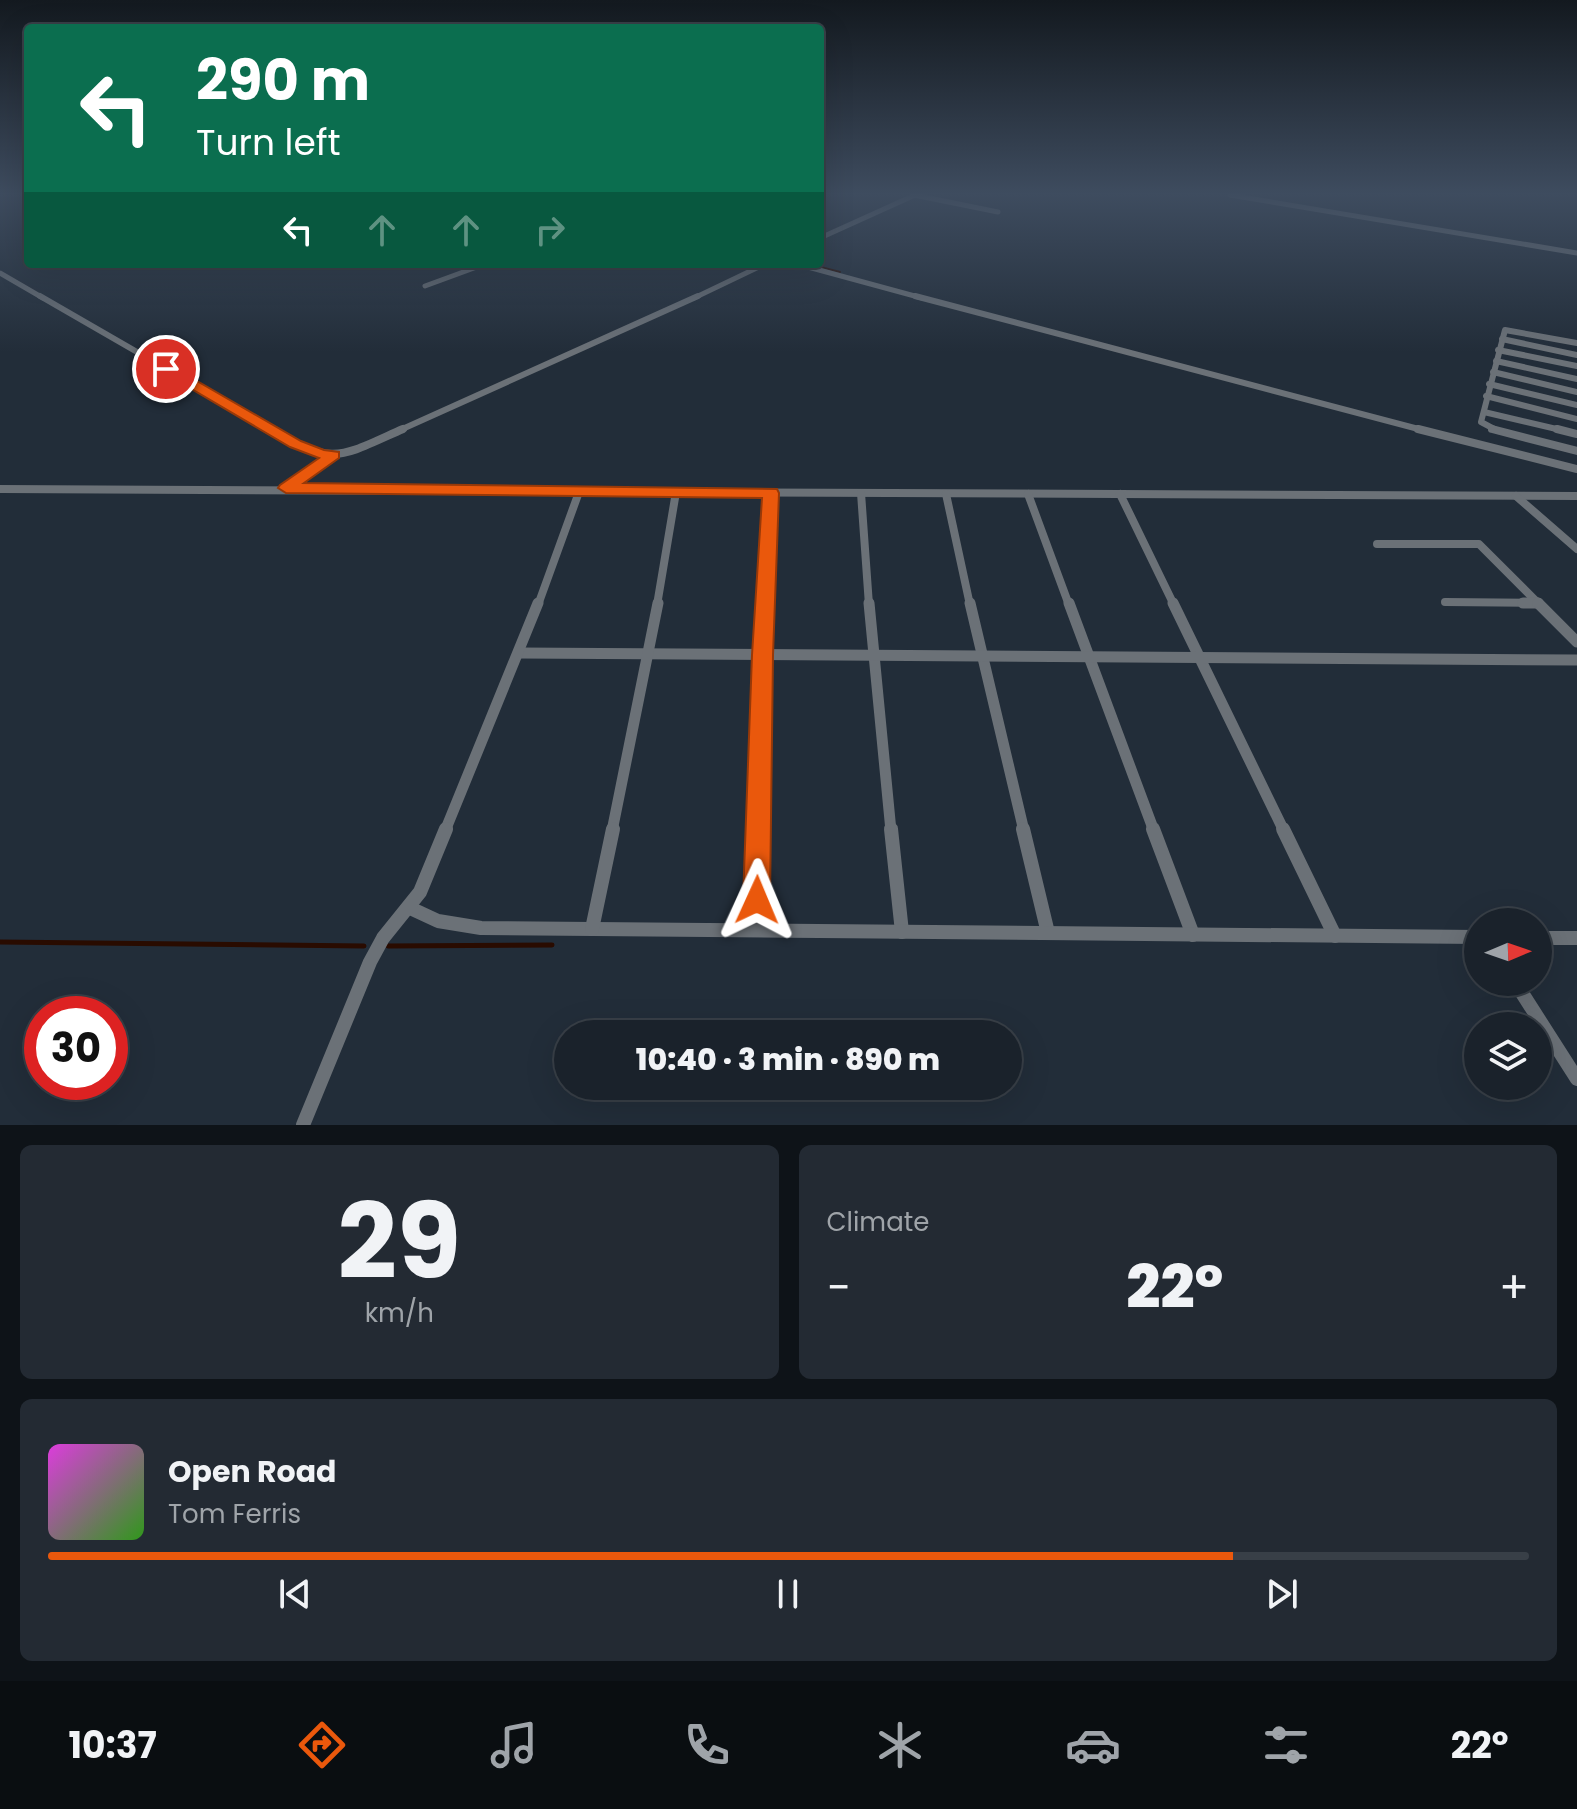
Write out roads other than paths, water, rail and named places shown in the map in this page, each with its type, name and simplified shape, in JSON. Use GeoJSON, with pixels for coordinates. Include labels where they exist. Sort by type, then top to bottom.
{"type":"FeatureCollection","features":[{"type":"Feature","properties":{"kind":"street"},"geometry":{"type":"LineString","coordinates":[[1544,248],[1577,253]]}},
{"type":"Feature","properties":{"kind":"street"},"geometry":{"type":"LineString","coordinates":[[425,286],[474,268]]}},
{"type":"Feature","properties":{"kind":"street"},"geometry":{"type":"LineString","coordinates":[[0,273],[296,444],[322,455],[334,455],[349,453],[756,268]]}},
{"type":"Feature","properties":{"kind":"street"},"geometry":{"type":"LineString","coordinates":[[812,268],[1274,393],[1577,469]]}},
{"type":"Feature","properties":{"kind":"street"},"geometry":{"type":"LineString","coordinates":[[1577,343],[1510,329],[1504,331],[1481,422],[1488,428],[1577,451]]}},
{"type":"Feature","properties":{"kind":"street"},"geometry":{"type":"LineString","coordinates":[[1502,339],[1577,355]]}},
{"type":"Feature","properties":{"kind":"street"},"geometry":{"type":"LineString","coordinates":[[1498,350],[1577,366]]}},
{"type":"Feature","properties":{"kind":"street"},"geometry":{"type":"LineString","coordinates":[[1496,361],[1577,379]]}},
{"type":"Feature","properties":{"kind":"street"},"geometry":{"type":"LineString","coordinates":[[1493,372],[1577,392]]}},
{"type":"Feature","properties":{"kind":"street"},"geometry":{"type":"LineString","coordinates":[[1489,384],[1577,405]]}},
{"type":"Feature","properties":{"kind":"street"},"geometry":{"type":"LineString","coordinates":[[1486,396],[1577,419]]}},
{"type":"Feature","properties":{"kind":"street"},"geometry":{"type":"LineString","coordinates":[[1484,412],[1577,434]]}},
{"type":"Feature","properties":{"kind":"street"},"geometry":{"type":"LineString","coordinates":[[286,488],[334,455]]}},
{"type":"Feature","properties":{"kind":"street"},"geometry":{"type":"LineString","coordinates":[[0,489],[1577,496]]}},
{"type":"Feature","properties":{"kind":"street"},"geometry":{"type":"LineString","coordinates":[[303,1125],[370,962],[383,938],[420,892],[520,653],[579,492]]}},
{"type":"Feature","properties":{"kind":"street"},"geometry":{"type":"LineString","coordinates":[[592,929],[649,654],[676,492]]}},
{"type":"Feature","properties":{"kind":"street"},"geometry":{"type":"LineString","coordinates":[[756,930],[762,655],[771,493]]}},
{"type":"Feature","properties":{"kind":"street"},"geometry":{"type":"LineString","coordinates":[[861,493],[873,656],[902,932]]}},
{"type":"Feature","properties":{"kind":"street"},"geometry":{"type":"LineString","coordinates":[[946,494],[1048,933]]}},
{"type":"Feature","properties":{"kind":"street"},"geometry":{"type":"LineString","coordinates":[[1028,494],[1193,935]]}},
{"type":"Feature","properties":{"kind":"street"},"geometry":{"type":"LineString","coordinates":[[1120,494],[1335,936]]}},
{"type":"Feature","properties":{"kind":"street"},"geometry":{"type":"LineString","coordinates":[[1516,495],[1577,549]]}},
{"type":"Feature","properties":{"kind":"street"},"geometry":{"type":"LineString","coordinates":[[1377,544],[1479,544],[1577,642]]}},
{"type":"Feature","properties":{"kind":"street"},"geometry":{"type":"LineString","coordinates":[[1445,602],[1538,603]]}},
{"type":"Feature","properties":{"kind":"street"},"geometry":{"type":"LineString","coordinates":[[520,653],[1577,660]]}},
{"type":"Feature","properties":{"kind":"street"},"geometry":{"type":"LineString","coordinates":[[410,908],[438,921],[481,928],[1464,937]]}},
{"type":"Feature","properties":{"kind":"street"},"geometry":{"type":"LineString","coordinates":[[1552,938],[1577,938]]}},
{"type":"Feature","properties":{"kind":"street"},"geometry":{"type":"LineString","coordinates":[[1524,996],[1577,1079]]}},
{"type":"Feature","properties":{"kind":"waterway"},"geometry":{"type":"LineString","coordinates":[[824,268],[840,272]]}},
{"type":"Feature","properties":{"kind":"waterway"},"geometry":{"type":"LineString","coordinates":[[0,942],[364,946]]}},
{"type":"Feature","properties":{"kind":"waterway"},"geometry":{"type":"LineString","coordinates":[[388,946],[552,945]]}}]}
